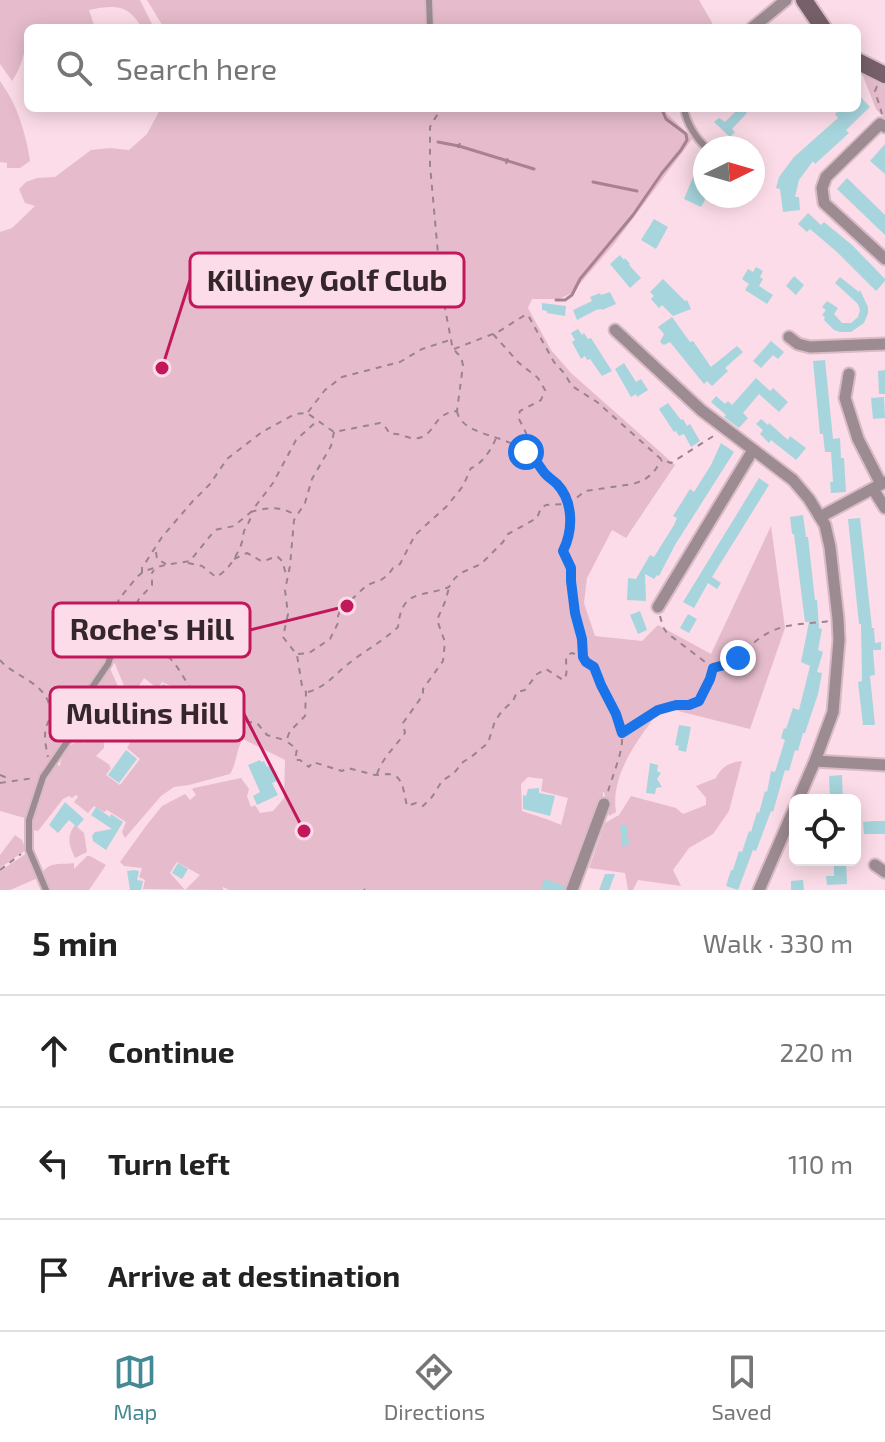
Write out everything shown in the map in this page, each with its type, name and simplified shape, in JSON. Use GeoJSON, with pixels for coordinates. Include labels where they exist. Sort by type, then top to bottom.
{"type":"FeatureCollection","features":[{"type":"Feature","properties":{"kind":"street"},"geometry":{"type":"LineString","coordinates":[[757,24],[786,0]]}},
{"type":"Feature","properties":{"kind":"street"},"geometry":{"type":"LineString","coordinates":[[804,0],[820,24]]}},
{"type":"Feature","properties":{"kind":"street"},"geometry":{"type":"LineString","coordinates":[[861,63],[883,74]]}},
{"type":"Feature","properties":{"kind":"street"},"geometry":{"type":"LineString","coordinates":[[883,126],[826,177],[822,188],[824,203],[885,259]]}},
{"type":"Feature","properties":{"kind":"street"},"geometry":{"type":"LineString","coordinates":[[615,330],[701,410],[801,488],[828,534],[839,640],[833,712],[801,794]]}},
{"type":"Feature","properties":{"kind":"street"},"geometry":{"type":"LineString","coordinates":[[789,337],[798,344],[810,347],[885,344]]}},
{"type":"Feature","properties":{"kind":"street"},"geometry":{"type":"LineString","coordinates":[[849,374],[845,398],[858,439],[880,485],[885,508]]}},
{"type":"Feature","properties":{"kind":"street"},"geometry":{"type":"LineString","coordinates":[[658,607],[753,450]]}},
{"type":"Feature","properties":{"kind":"street"},"geometry":{"type":"LineString","coordinates":[[820,517],[880,485]]}},
{"type":"Feature","properties":{"kind":"street"},"geometry":{"type":"LineString","coordinates":[[815,761],[885,765]]}},
{"type":"Feature","properties":{"kind":"street"},"geometry":{"type":"LineString","coordinates":[[572,890],[604,804]]}},
{"type":"Feature","properties":{"kind":"street"},"geometry":{"type":"LineString","coordinates":[[759,890],[789,821]]}},
{"type":"Feature","properties":{"kind":"lane"},"geometry":{"type":"LineString","coordinates":[[429,0],[430,24]]}},
{"type":"Feature","properties":{"kind":"lane"},"geometry":{"type":"LineString","coordinates":[[684,112],[697,136]]}},
{"type":"Feature","properties":{"kind":"lane"},"geometry":{"type":"LineString","coordinates":[[46,890],[29,850],[29,820],[39,786],[71,736],[75,719],[108,664],[113,649]]}},
{"type":"Feature","properties":{"kind":"path"},"geometry":{"type":"LineString","coordinates":[[883,74],[875,91],[885,118],[883,126]]}},
{"type":"Feature","properties":{"kind":"path"},"geometry":{"type":"LineString","coordinates":[[437,112],[430,127],[430,165],[441,287],[451,340],[463,365],[457,411],[462,421],[480,432],[510,443],[537,460],[541,470],[561,489],[569,504],[567,544],[563,551],[571,568],[583,657],[594,667],[622,733],[617,765],[604,804]]}},
{"type":"Feature","properties":{"kind":"path"},"geometry":{"type":"LineString","coordinates":[[458,148],[460,143]]}},
{"type":"Feature","properties":{"kind":"path"},"geometry":{"type":"LineString","coordinates":[[506,164],[508,157]]}},
{"type":"Feature","properties":{"kind":"path"},"geometry":{"type":"LineString","coordinates":[[454,349],[493,334],[528,315],[554,362],[572,386],[597,402],[662,460],[671,463],[726,428]]}},
{"type":"Feature","properties":{"kind":"path"},"geometry":{"type":"LineString","coordinates":[[493,334],[519,363],[538,378],[545,390],[541,400],[520,411],[518,417],[526,433],[530,455]]}},
{"type":"Feature","properties":{"kind":"path"},"geometry":{"type":"LineString","coordinates":[[307,413],[325,390],[342,377],[400,362],[422,349],[451,340]]}},
{"type":"Feature","properties":{"kind":"path"},"geometry":{"type":"LineString","coordinates":[[142,573],[142,568],[162,537],[216,477],[227,459],[262,432],[295,414],[307,413],[334,432],[380,423],[390,434],[419,438],[443,415],[457,411]]}},
{"type":"Feature","properties":{"kind":"path"},"geometry":{"type":"LineString","coordinates":[[113,649],[120,629],[116,608],[119,599],[142,573],[168,564],[190,561],[215,530],[234,526],[251,512],[273,483],[296,440],[317,421]]}},
{"type":"Feature","properties":{"kind":"path"},"geometry":{"type":"LineString","coordinates":[[286,741],[290,731],[305,716],[306,692],[302,686],[297,655],[283,637],[288,614],[285,590],[294,520],[331,446],[334,432]]}},
{"type":"Feature","properties":{"kind":"path"},"geometry":{"type":"LineString","coordinates":[[297,655],[309,653],[330,639],[343,603],[367,585],[381,580],[400,564],[415,535],[447,506],[463,486],[471,468],[483,460],[496,438]]}},
{"type":"Feature","properties":{"kind":"path"},"geometry":{"type":"LineString","coordinates":[[376,775],[386,754],[405,733],[403,723],[443,661],[445,642],[437,620],[455,578],[481,564],[508,534],[537,518],[541,508],[569,504],[585,491],[644,480],[662,460]]}},
{"type":"Feature","properties":{"kind":"path"},"geometry":{"type":"LineString","coordinates":[[251,512],[273,508],[292,512],[296,516]]}},
{"type":"Feature","properties":{"kind":"path"},"geometry":{"type":"LineString","coordinates":[[183,562],[202,566],[216,577],[221,575],[241,546],[244,531],[251,522],[251,512]]}},
{"type":"Feature","properties":{"kind":"path"},"geometry":{"type":"LineString","coordinates":[[156,547],[157,559],[168,564]]}},
{"type":"Feature","properties":{"kind":"path"},"geometry":{"type":"LineString","coordinates":[[234,559],[247,553],[264,562],[277,556],[287,575]]}},
{"type":"Feature","properties":{"kind":"path"},"geometry":{"type":"LineString","coordinates":[[120,623],[129,618],[139,599],[152,585],[152,573],[156,568]]}},
{"type":"Feature","properties":{"kind":"path"},"geometry":{"type":"LineString","coordinates":[[306,692],[324,686],[349,663],[393,632],[398,627],[399,614],[406,601],[449,587]]}},
{"type":"Feature","properties":{"kind":"path"},"geometry":{"type":"LineString","coordinates":[[658,607],[667,633],[713,668]]}},
{"type":"Feature","properties":{"kind":"path"},"geometry":{"type":"LineString","coordinates":[[713,668],[728,664],[771,631],[785,626],[838,619]]}},
{"type":"Feature","properties":{"kind":"path"},"geometry":{"type":"LineString","coordinates":[[120,623],[139,628],[163,650],[199,701],[211,711],[224,719],[257,723],[267,735],[286,741],[297,749],[295,760],[309,767],[313,762],[342,771],[348,768],[397,777],[402,783],[407,806],[416,803],[423,806],[442,781],[488,743],[495,721],[502,711],[537,674],[546,669],[563,680],[567,673],[567,655],[572,653],[583,657]]}},
{"type":"Feature","properties":{"kind":"path"},"geometry":{"type":"LineString","coordinates":[[0,660],[48,700],[51,717],[44,739],[53,763]]}},
{"type":"Feature","properties":{"kind":"path"},"geometry":{"type":"LineString","coordinates":[[622,733],[658,710],[699,701],[713,668]]}},
{"type":"Feature","properties":{"kind":"path"},"geometry":{"type":"LineString","coordinates":[[0,775],[17,781],[34,778]]}},
{"type":"Feature","properties":{"kind":"path"},"geometry":{"type":"LineString","coordinates":[[0,783],[11,780]]}},
{"type":"Feature","properties":{"kind":"path"},"geometry":{"type":"LineString","coordinates":[[0,870],[29,850]]}},
{"type":"Feature","properties":{"kind":"shaded area"},"geometry":{"type":"Polygon","coordinates":[[[0,0],[140,0],[152,24],[140,24],[126,10],[106,7],[89,10],[94,24],[24,24],[23,56],[12,81],[0,64],[0,0]]]}},
{"type":"Feature","properties":{"kind":"shaded area"},"geometry":{"type":"Polygon","coordinates":[[[147,0],[699,0],[713,24],[162,24],[147,0]]]}},
{"type":"Feature","properties":{"kind":"shaded area"},"geometry":{"type":"Polygon","coordinates":[[[861,71],[885,85],[885,119],[876,109],[861,71]]]}},
{"type":"Feature","properties":{"kind":"shaded area"},"geometry":{"type":"Polygon","coordinates":[[[0,81],[16,109],[26,140],[30,161],[20,168],[7,168],[7,163],[0,162],[0,81]]]}},
{"type":"Feature","properties":{"kind":"shaded area"},"geometry":{"type":"Polygon","coordinates":[[[159,112],[667,112],[693,138],[614,244],[572,293],[559,299],[532,299],[528,308],[551,350],[571,373],[675,465],[626,538],[612,530],[587,578],[584,603],[595,636],[642,641],[658,625],[711,654],[771,526],[785,628],[750,729],[662,707],[628,756],[618,783],[616,812],[609,816],[603,792],[603,800],[567,890],[229,890],[223,887],[223,890],[185,890],[143,889],[145,880],[139,877],[142,868],[124,866],[120,862],[162,806],[185,794],[190,800],[196,795],[194,788],[241,778],[249,789],[247,796],[251,807],[255,805],[260,813],[273,811],[284,798],[285,760],[243,739],[230,774],[174,787],[161,796],[125,838],[122,832],[126,822],[94,806],[88,813],[74,802],[78,797],[76,795],[63,799],[38,831],[33,830],[37,805],[48,778],[56,764],[60,766],[66,751],[78,740],[84,743],[96,736],[104,741],[104,748],[96,756],[110,765],[106,775],[120,785],[140,759],[127,748],[130,743],[125,738],[95,726],[75,729],[85,704],[109,666],[128,709],[133,708],[142,730],[154,732],[171,707],[167,705],[173,687],[162,682],[158,689],[144,678],[130,700],[112,661],[125,621],[114,610],[113,634],[104,665],[80,702],[69,731],[43,771],[28,819],[0,811],[0,232],[12,228],[35,206],[25,203],[19,189],[26,182],[55,177],[91,150],[129,150],[147,134],[159,112]],[[528,777],[521,784],[522,811],[561,825],[568,798],[541,791],[543,779],[528,777]],[[177,862],[170,873],[185,890],[200,875],[177,862]]]}},
{"type":"Feature","properties":{"kind":"shaded area"},"geometry":{"type":"Polygon","coordinates":[[[742,761],[729,811],[713,834],[689,848],[673,870],[681,886],[638,880],[633,890],[628,890],[625,873],[589,868],[605,823],[619,815],[631,796],[676,808],[683,814],[706,805],[706,798],[696,786],[716,778],[726,766],[742,761]]]}},
{"type":"Feature","properties":{"kind":"shaded area"},"geometry":{"type":"Polygon","coordinates":[[[75,825],[84,833],[87,852],[75,858],[69,841],[75,825]]]}},
{"type":"Feature","properties":{"kind":"shaded area"},"geometry":{"type":"Polygon","coordinates":[[[15,835],[22,840],[26,850],[0,868],[0,855],[15,835]]]}},
{"type":"Feature","properties":{"kind":"shaded area"},"geometry":{"type":"Polygon","coordinates":[[[27,853],[38,878],[10,890],[0,890],[0,871],[27,853]]]}},
{"type":"Feature","properties":{"kind":"shaded area"},"geometry":{"type":"Polygon","coordinates":[[[87,856],[106,865],[89,890],[49,890],[43,872],[46,869],[53,865],[74,863],[74,869],[87,856]]]}},
{"type":"Feature","properties":{"kind":"building"},"geometry":{"type":"Polygon","coordinates":[[[861,97],[870,107],[846,130],[849,133],[815,164],[813,161],[799,180],[795,197],[799,197],[800,210],[783,212],[780,189],[776,188],[779,177],[794,157],[838,118],[835,114],[861,112],[861,97]]]}},
{"type":"Feature","properties":{"kind":"building"},"geometry":{"type":"Polygon","coordinates":[[[735,112],[747,113],[732,129],[735,132],[731,136],[714,122],[719,118],[725,122],[735,112]]]}},
{"type":"Feature","properties":{"kind":"building"},"geometry":{"type":"Polygon","coordinates":[[[885,144],[885,174],[870,161],[885,144]]]}},
{"type":"Feature","properties":{"kind":"building"},"geometry":{"type":"Polygon","coordinates":[[[693,177],[693,203],[684,199],[693,177]]]}},
{"type":"Feature","properties":{"kind":"building"},"geometry":{"type":"Polygon","coordinates":[[[847,178],[885,215],[885,235],[837,189],[847,178]]]}},
{"type":"Feature","properties":{"kind":"building"},"geometry":{"type":"Polygon","coordinates":[[[808,213],[852,245],[885,279],[876,291],[837,252],[810,229],[807,232],[798,224],[808,213]]]}},
{"type":"Feature","properties":{"kind":"building"},"geometry":{"type":"Polygon","coordinates":[[[654,219],[668,227],[656,249],[641,240],[654,219]]]}},
{"type":"Feature","properties":{"kind":"building"},"geometry":{"type":"Polygon","coordinates":[[[620,255],[641,278],[630,288],[610,264],[620,255]]]}},
{"type":"Feature","properties":{"kind":"building"},"geometry":{"type":"Polygon","coordinates":[[[756,267],[763,271],[759,286],[773,295],[767,304],[745,290],[749,284],[742,279],[748,269],[753,272],[756,267]]]}},
{"type":"Feature","properties":{"kind":"building"},"geometry":{"type":"Polygon","coordinates":[[[794,276],[804,285],[796,295],[786,286],[794,276]]]}},
{"type":"Feature","properties":{"kind":"building"},"geometry":{"type":"Polygon","coordinates":[[[840,277],[860,290],[868,307],[864,323],[851,332],[834,330],[822,315],[826,310],[822,307],[827,301],[838,308],[834,314],[842,323],[851,323],[858,317],[858,304],[835,283],[840,277]]]}},
{"type":"Feature","properties":{"kind":"building"},"geometry":{"type":"Polygon","coordinates":[[[663,279],[687,300],[691,309],[673,316],[662,305],[659,308],[651,299],[654,296],[650,292],[663,279]]]}},
{"type":"Feature","properties":{"kind":"building"},"geometry":{"type":"Polygon","coordinates":[[[610,292],[616,304],[577,320],[573,310],[592,301],[590,297],[610,292]]]}},
{"type":"Feature","properties":{"kind":"building"},"geometry":{"type":"Polygon","coordinates":[[[542,303],[566,306],[565,316],[547,313],[542,310],[542,303]]]}},
{"type":"Feature","properties":{"kind":"building"},"geometry":{"type":"Polygon","coordinates":[[[672,317],[711,367],[737,346],[743,352],[725,368],[728,371],[712,386],[707,381],[704,384],[670,342],[664,345],[660,342],[664,334],[658,327],[672,317]]]}},
{"type":"Feature","properties":{"kind":"building"},"geometry":{"type":"Polygon","coordinates":[[[578,329],[582,335],[584,333],[588,339],[591,338],[612,371],[602,376],[590,359],[587,360],[585,356],[581,359],[571,333],[578,329]]]}},
{"type":"Feature","properties":{"kind":"building"},"geometry":{"type":"Polygon","coordinates":[[[771,341],[784,352],[778,359],[773,355],[761,368],[753,361],[771,341]]]}},
{"type":"Feature","properties":{"kind":"building"},"geometry":{"type":"Polygon","coordinates":[[[825,360],[833,439],[840,438],[846,492],[831,493],[831,452],[825,452],[823,434],[820,434],[813,361],[825,360]]]}},
{"type":"Feature","properties":{"kind":"building"},"geometry":{"type":"Polygon","coordinates":[[[624,363],[636,382],[641,379],[648,390],[637,397],[636,394],[631,397],[615,369],[624,363]]]}},
{"type":"Feature","properties":{"kind":"building"},"geometry":{"type":"Polygon","coordinates":[[[885,370],[885,394],[879,394],[878,371],[885,370]]]}},
{"type":"Feature","properties":{"kind":"building"},"geometry":{"type":"Polygon","coordinates":[[[756,378],[788,402],[779,412],[759,394],[743,413],[748,418],[739,428],[711,402],[716,396],[725,404],[728,401],[732,405],[756,378]]]}},
{"type":"Feature","properties":{"kind":"building"},"geometry":{"type":"Polygon","coordinates":[[[884,397],[885,418],[873,419],[871,398],[884,397]]]}},
{"type":"Feature","properties":{"kind":"building"},"geometry":{"type":"Polygon","coordinates":[[[668,403],[687,426],[690,424],[700,441],[691,447],[684,434],[679,436],[674,432],[659,409],[668,403]]]}},
{"type":"Feature","properties":{"kind":"building"},"geometry":{"type":"Polygon","coordinates":[[[761,419],[788,440],[790,436],[806,448],[796,460],[760,434],[763,430],[756,424],[761,419]]]}},
{"type":"Feature","properties":{"kind":"building"},"geometry":{"type":"Polygon","coordinates":[[[721,443],[734,452],[659,576],[654,579],[645,574],[646,601],[627,600],[628,578],[636,579],[650,555],[654,557],[674,525],[677,518],[673,516],[690,489],[694,492],[721,443]]]}},
{"type":"Feature","properties":{"kind":"building"},"geometry":{"type":"Polygon","coordinates":[[[759,478],[769,485],[712,577],[721,583],[717,589],[708,583],[694,608],[683,602],[759,478]]]}},
{"type":"Feature","properties":{"kind":"building"},"geometry":{"type":"Polygon","coordinates":[[[803,515],[819,628],[822,629],[818,650],[823,652],[817,672],[822,673],[805,733],[798,751],[795,750],[789,771],[785,770],[773,812],[756,851],[753,850],[738,890],[726,886],[731,870],[759,813],[771,771],[775,772],[785,740],[781,738],[784,728],[793,708],[799,710],[810,666],[801,662],[809,622],[805,622],[790,517],[803,515]]]}},
{"type":"Feature","properties":{"kind":"building"},"geometry":{"type":"Polygon","coordinates":[[[860,518],[872,628],[875,643],[881,642],[881,650],[873,650],[875,675],[870,676],[875,725],[863,725],[858,682],[862,681],[861,624],[848,519],[860,518]]]}},
{"type":"Feature","properties":{"kind":"building"},"geometry":{"type":"Polygon","coordinates":[[[640,611],[647,630],[638,634],[630,615],[640,611]]]}},
{"type":"Feature","properties":{"kind":"building"},"geometry":{"type":"Polygon","coordinates":[[[688,614],[697,619],[689,633],[680,628],[688,614]]]}},
{"type":"Feature","properties":{"kind":"building"},"geometry":{"type":"Polygon","coordinates":[[[163,684],[171,688],[162,706],[167,708],[153,730],[145,726],[149,719],[139,714],[150,692],[157,696],[163,684]]]}},
{"type":"Feature","properties":{"kind":"building"},"geometry":{"type":"Polygon","coordinates":[[[679,725],[691,727],[686,752],[678,750],[679,746],[675,745],[679,725]]]}},
{"type":"Feature","properties":{"kind":"building"},"geometry":{"type":"Polygon","coordinates":[[[126,750],[137,759],[119,783],[108,775],[126,750]]]}},
{"type":"Feature","properties":{"kind":"building"},"geometry":{"type":"Polygon","coordinates":[[[260,760],[267,767],[270,766],[277,781],[272,783],[278,795],[257,805],[253,796],[260,792],[248,765],[260,760]]]}},
{"type":"Feature","properties":{"kind":"building"},"geometry":{"type":"Polygon","coordinates":[[[650,763],[658,765],[657,771],[661,773],[657,779],[662,787],[656,788],[655,794],[646,793],[650,763]]]}},
{"type":"Feature","properties":{"kind":"building"},"geometry":{"type":"Polygon","coordinates":[[[842,775],[843,794],[830,794],[829,776],[842,775]]]}},
{"type":"Feature","properties":{"kind":"building"},"geometry":{"type":"Polygon","coordinates":[[[539,788],[539,793],[555,796],[550,816],[523,809],[523,795],[526,796],[528,789],[539,788]]]}},
{"type":"Feature","properties":{"kind":"building"},"geometry":{"type":"Polygon","coordinates":[[[65,802],[84,819],[77,827],[69,820],[58,833],[49,825],[65,802]]]}},
{"type":"Feature","properties":{"kind":"building"},"geometry":{"type":"Polygon","coordinates":[[[96,807],[123,822],[106,850],[93,841],[95,832],[112,829],[91,815],[96,807]]]}},
{"type":"Feature","properties":{"kind":"building"},"geometry":{"type":"Polygon","coordinates":[[[885,821],[885,834],[864,834],[863,822],[885,821]]]}},
{"type":"Feature","properties":{"kind":"building"},"geometry":{"type":"Polygon","coordinates":[[[620,826],[627,826],[629,846],[622,846],[620,826]]]}},
{"type":"Feature","properties":{"kind":"building"},"geometry":{"type":"Polygon","coordinates":[[[178,863],[188,869],[182,879],[172,873],[178,863]]]}},
{"type":"Feature","properties":{"kind":"building"},"geometry":{"type":"Polygon","coordinates":[[[834,866],[846,866],[847,884],[827,885],[826,876],[834,876],[834,866]]]}},
{"type":"Feature","properties":{"kind":"building"},"geometry":{"type":"Polygon","coordinates":[[[127,871],[139,871],[137,880],[143,881],[141,890],[130,890],[127,871]]]}},
{"type":"Feature","properties":{"kind":"building"},"geometry":{"type":"Polygon","coordinates":[[[605,874],[615,874],[609,890],[599,890],[605,874]]]}},
{"type":"Feature","properties":{"kind":"building"},"geometry":{"type":"Polygon","coordinates":[[[544,879],[565,886],[564,890],[541,890],[544,879]]]}},
{"type":"Feature","properties":{"kind":"building"},"geometry":{"type":"Polygon","coordinates":[[[803,880],[804,890],[791,890],[791,881],[803,880]]]}},
{"type":"Feature","properties":{"kind":"waterway"},"geometry":{"type":"LineString","coordinates":[[556,300],[565,300],[572,295],[580,279],[633,215],[687,140],[686,134],[666,119],[663,112]]}},
{"type":"Feature","properties":{"kind":"waterway"},"geometry":{"type":"LineString","coordinates":[[438,142],[534,169]]}},
{"type":"Feature","properties":{"kind":"waterway"},"geometry":{"type":"LineString","coordinates":[[593,182],[637,191]]}},
{"type":"Feature","properties":{"kind":"place","name":"Killiney Golf Club"},"geometry":{"type":"Point","coordinates":[162,368]}},
{"type":"Feature","properties":{"kind":"place","name":"Roche's Hill"},"geometry":{"type":"Point","coordinates":[347,606]}},
{"type":"Feature","properties":{"kind":"place","name":"Mullins Hill"},"geometry":{"type":"Point","coordinates":[304,831]}},
{"type":"Feature","properties":{"kind":"route"},"geometry":{"type":"LineString","coordinates":[[526,452],[557,484],[569,504],[567,544],[563,551],[571,568],[583,657],[594,667],[622,733],[658,710],[699,701],[713,668],[738,658]]}}]}
